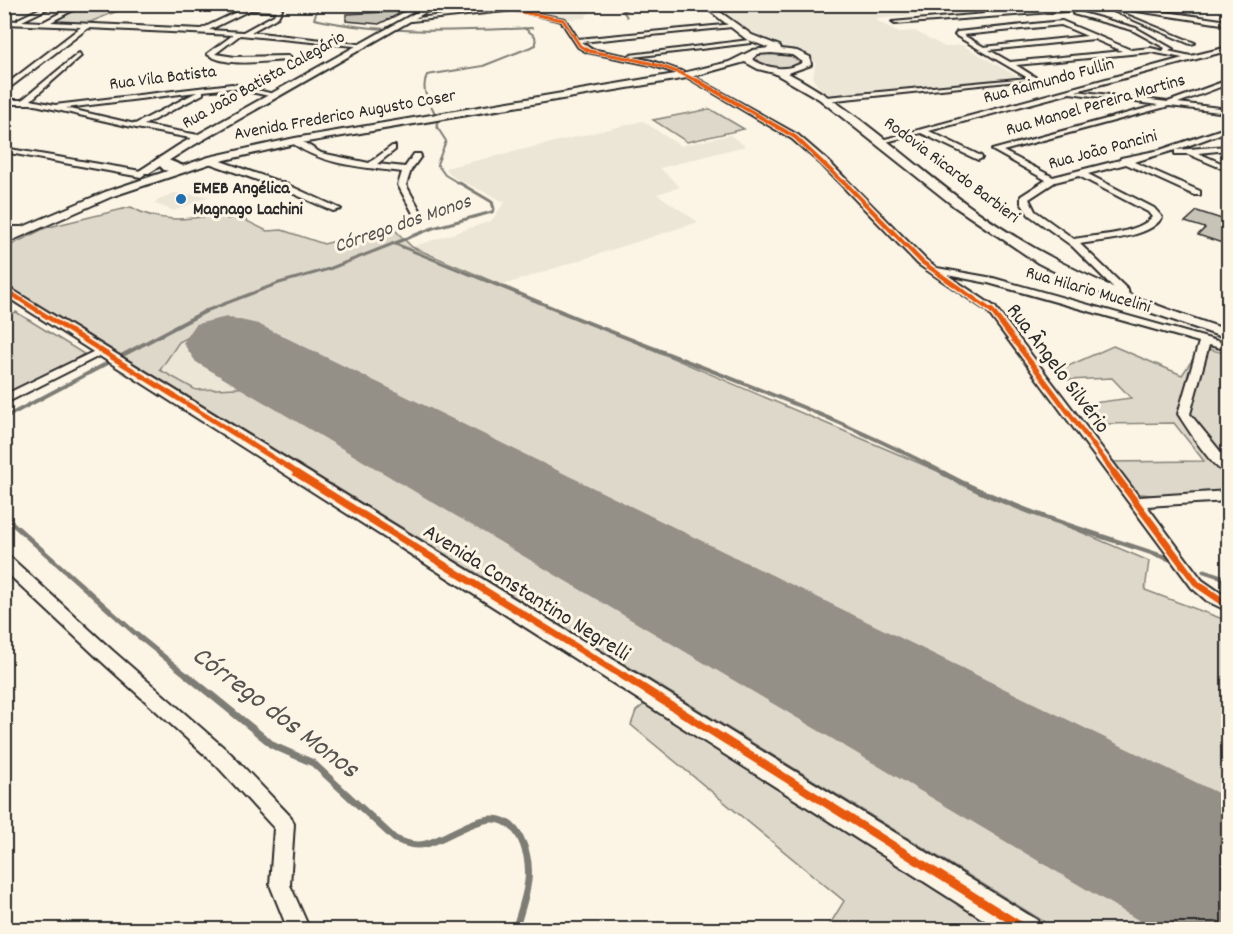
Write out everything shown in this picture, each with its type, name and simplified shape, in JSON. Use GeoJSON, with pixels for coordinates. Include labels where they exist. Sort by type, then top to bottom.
{"type":"FeatureCollection","features":[{"type":"Feature","properties":{"kind":"main road","name":"Rua João Batista Calegário"},"geometry":{"type":"LineString","coordinates":[[109,194],[274,95],[437,4]]}},
{"type":"Feature","properties":{"kind":"main road"},"geometry":{"type":"LineString","coordinates":[[704,4],[732,26],[757,41],[805,57],[808,61],[808,76],[824,98]]}},
{"type":"Feature","properties":{"kind":"main road"},"geometry":{"type":"LineString","coordinates":[[741,32],[749,42],[749,56]]}},
{"type":"Feature","properties":{"kind":"main road","name":"Avenida Frederico Augusto Coser"},"geometry":{"type":"LineString","coordinates":[[4,240],[109,194],[209,160],[296,141],[687,75],[732,64],[766,51],[794,52]]}},
{"type":"Feature","properties":{"kind":"main road","name":"Rodovia Ricardo Barbieri"},"geometry":{"type":"LineString","coordinates":[[749,56],[748,60],[752,64],[796,78],[882,141],[949,197],[1043,260],[1124,298],[1228,335]]}},
{"type":"Feature","properties":{"kind":"main road"},"geometry":{"type":"LineString","coordinates":[[773,69],[797,69],[807,64],[808,61]]}},
{"type":"Feature","properties":{"kind":"main road","name":"Avenida Frederico Augusto Coser"},"geometry":{"type":"LineString","coordinates":[[705,71],[736,68],[773,69]]}},
{"type":"Feature","properties":{"kind":"main road"},"geometry":{"type":"LineString","coordinates":[[161,161],[169,167],[178,169]]}},
{"type":"Feature","properties":{"kind":"main road"},"geometry":{"type":"LineString","coordinates":[[141,174],[154,178]]}},
{"type":"Feature","properties":{"kind":"main road","name":"Avenida Constantino Negrelli"},"geometry":{"type":"LineString","coordinates":[[4,289],[1027,930]]}},
{"type":"Feature","properties":{"kind":"street"},"geometry":{"type":"LineString","coordinates":[[15,23],[55,4]]}},
{"type":"Feature","properties":{"kind":"street"},"geometry":{"type":"LineString","coordinates":[[44,24],[82,4]]}},
{"type":"Feature","properties":{"kind":"street"},"geometry":{"type":"LineString","coordinates":[[505,4],[513,9]]}},
{"type":"Feature","properties":{"kind":"street"},"geometry":{"type":"LineString","coordinates":[[972,4],[991,15]]}},
{"type":"Feature","properties":{"kind":"street"},"geometry":{"type":"LineString","coordinates":[[895,22],[1142,4]]}},
{"type":"Feature","properties":{"kind":"street"},"geometry":{"type":"LineString","coordinates":[[1118,6],[1228,23]]}},
{"type":"Feature","properties":{"kind":"street"},"geometry":{"type":"LineString","coordinates":[[1105,7],[1192,43]]}},
{"type":"Feature","properties":{"kind":"street"},"geometry":{"type":"LineString","coordinates":[[202,31],[249,8],[279,9],[276,15],[242,33],[210,54],[225,58],[288,58]]}},
{"type":"Feature","properties":{"kind":"street"},"geometry":{"type":"LineString","coordinates":[[411,19],[513,9],[553,13],[568,25],[576,41],[732,26]]}},
{"type":"Feature","properties":{"kind":"street"},"geometry":{"type":"LineString","coordinates":[[1008,64],[1170,49],[1134,30],[1061,10]]}},
{"type":"Feature","properties":{"kind":"street"},"geometry":{"type":"LineString","coordinates":[[4,22],[242,33],[364,45]]}},
{"type":"Feature","properties":{"kind":"street"},"geometry":{"type":"LineString","coordinates":[[824,98],[1035,79],[957,34],[1067,24],[1130,52]]}},
{"type":"Feature","properties":{"kind":"street"},"geometry":{"type":"LineString","coordinates":[[4,90],[86,26]]}},
{"type":"Feature","properties":{"kind":"street"},"geometry":{"type":"LineString","coordinates":[[980,49],[1097,37]]}},
{"type":"Feature","properties":{"kind":"street","name":"Rua Ângelo Silvério"},"geometry":{"type":"LineString","coordinates":[[576,41],[589,51],[664,66],[687,75],[795,137],[825,163],[922,262],[937,270],[991,309],[1197,584],[1228,605]]}},
{"type":"Feature","properties":{"kind":"street"},"geometry":{"type":"LineString","coordinates":[[622,57],[749,42]]}},
{"type":"Feature","properties":{"kind":"street"},"geometry":{"type":"LineString","coordinates":[[1161,51],[1192,58]]}},
{"type":"Feature","properties":{"kind":"street","name":"Rua Raimundo Fullin"},"geometry":{"type":"LineString","coordinates":[[882,141],[923,132],[1192,58],[1226,51]]}},
{"type":"Feature","properties":{"kind":"street"},"geometry":{"type":"LineString","coordinates":[[25,101],[79,55]]}},
{"type":"Feature","properties":{"kind":"street","name":"Rua Manoel Pereira Martins"},"geometry":{"type":"LineString","coordinates":[[1052,180],[996,150],[1166,105],[1228,82]]}},
{"type":"Feature","properties":{"kind":"street","name":"Rua Vila Batista"},"geometry":{"type":"LineString","coordinates":[[56,107],[232,86],[274,95]]}},
{"type":"Feature","properties":{"kind":"street"},"geometry":{"type":"LineString","coordinates":[[136,126],[210,89]]}},
{"type":"Feature","properties":{"kind":"street"},"geometry":{"type":"LineString","coordinates":[[1067,92],[1228,111]]}},
{"type":"Feature","properties":{"kind":"street"},"geometry":{"type":"LineString","coordinates":[[4,102],[25,101],[201,138]]}},
{"type":"Feature","properties":{"kind":"street","name":"Rua João Pancini"},"geometry":{"type":"LineString","coordinates":[[1124,298],[1124,292],[1074,242],[1032,213],[1025,204],[1024,198],[1052,180],[1163,152],[1228,129]]}},
{"type":"Feature","properties":{"kind":"street"},"geometry":{"type":"LineString","coordinates":[[923,132],[978,158]]}},
{"type":"Feature","properties":{"kind":"street"},"geometry":{"type":"LineString","coordinates":[[296,141],[303,148],[320,156],[408,170]]}},
{"type":"Feature","properties":{"kind":"street"},"geometry":{"type":"LineString","coordinates":[[371,165],[392,148]]}},
{"type":"Feature","properties":{"kind":"street"},"geometry":{"type":"LineString","coordinates":[[1163,152],[1228,148]]}},
{"type":"Feature","properties":{"kind":"street"},"geometry":{"type":"LineString","coordinates":[[4,150],[141,174]]}},
{"type":"Feature","properties":{"kind":"street"},"geometry":{"type":"LineString","coordinates":[[1189,152],[1228,169]]}},
{"type":"Feature","properties":{"kind":"street"},"geometry":{"type":"LineString","coordinates":[[417,156],[402,185],[419,217]]}},
{"type":"Feature","properties":{"kind":"street"},"geometry":{"type":"LineString","coordinates":[[209,160],[283,186],[336,209]]}},
{"type":"Feature","properties":{"kind":"street"},"geometry":{"type":"LineString","coordinates":[[1124,160],[1197,193]]}},
{"type":"Feature","properties":{"kind":"street"},"geometry":{"type":"LineString","coordinates":[[1074,242],[1142,230],[1155,221],[1156,217],[1151,210],[1080,173]]}},
{"type":"Feature","properties":{"kind":"street"},"geometry":{"type":"LineString","coordinates":[[4,230],[25,230]]}},
{"type":"Feature","properties":{"kind":"street","name":"Rua Hilario Mucelini"},"geometry":{"type":"LineString","coordinates":[[937,270],[989,280],[1228,347]]}},
{"type":"Feature","properties":{"kind":"street"},"geometry":{"type":"LineString","coordinates":[[1205,341],[1184,414],[1228,469]]}},
{"type":"Feature","properties":{"kind":"street"},"geometry":{"type":"LineString","coordinates":[[4,400],[108,356]]}},
{"type":"Feature","properties":{"kind":"street"},"geometry":{"type":"LineString","coordinates":[[1134,502],[1228,496]]}},
{"type":"Feature","properties":{"kind":"street"},"geometry":{"type":"LineString","coordinates":[[4,560],[223,759],[284,824],[280,885],[299,930]]}},
{"type":"Feature","properties":{"kind":"shaded area"},"geometry":{"type":"Polygon","coordinates":[[[87,5],[132,5],[88,23],[52,22],[87,5]]]}},
{"type":"Feature","properties":{"kind":"shaded area"},"geometry":{"type":"Polygon","coordinates":[[[558,5],[593,6],[589,14],[586,14],[587,18],[567,19],[557,13],[558,5]]]}},
{"type":"Feature","properties":{"kind":"shaded area"},"geometry":{"type":"Polygon","coordinates":[[[713,5],[953,5],[964,11],[874,19],[898,32],[915,31],[945,47],[962,45],[1022,79],[825,97],[813,79],[815,63],[811,59],[765,43],[745,31],[713,5]]]}},
{"type":"Feature","properties":{"kind":"shaded area"},"geometry":{"type":"Polygon","coordinates":[[[779,52],[796,56],[802,60],[801,63],[795,66],[774,68],[761,65],[750,57],[761,53],[779,52]]]}},
{"type":"Feature","properties":{"kind":"shaded area"},"geometry":{"type":"Polygon","coordinates":[[[710,109],[744,129],[687,142],[653,120],[710,109]]]}},
{"type":"Feature","properties":{"kind":"shaded area"},"geometry":{"type":"Polygon","coordinates":[[[643,121],[680,146],[730,135],[745,146],[660,168],[680,187],[657,194],[698,222],[503,285],[1149,561],[1145,590],[1228,621],[1228,929],[1056,929],[130,361],[188,331],[412,247],[491,221],[505,202],[453,177],[445,168],[643,121]]]}},
{"type":"Feature","properties":{"kind":"shaded area","name":"EMEB Angélica Magnago Lachini"},"geometry":{"type":"Polygon","coordinates":[[[174,193],[210,196],[174,211],[153,203],[174,193]]]}},
{"type":"Feature","properties":{"kind":"shaded area"},"geometry":{"type":"Polygon","coordinates":[[[131,207],[153,216],[174,219],[220,215],[228,219],[237,216],[267,231],[282,230],[324,244],[392,227],[412,247],[1149,561],[1145,590],[1228,621],[1228,837],[235,320],[215,323],[179,342],[160,370],[196,390],[256,387],[1226,929],[1056,929],[5,284],[5,249],[7,247],[45,228],[131,207]]]}},
{"type":"Feature","properties":{"kind":"shaded area"},"geometry":{"type":"Polygon","coordinates":[[[16,312],[84,354],[50,374],[5,395],[4,317],[16,312]]]}},
{"type":"Feature","properties":{"kind":"shaded area"},"geometry":{"type":"Polygon","coordinates":[[[1113,346],[1182,375],[1201,347],[1228,354],[1228,502],[1130,493],[1108,462],[1204,461],[1174,423],[1099,424],[1085,404],[1131,398],[1112,378],[1067,380],[1057,371],[1113,346]]]}},
{"type":"Feature","properties":{"kind":"shaded area"},"geometry":{"type":"Polygon","coordinates":[[[645,704],[657,705],[1020,929],[827,929],[844,901],[631,725],[636,711],[645,704]]]}},
{"type":"Feature","properties":{"kind":"building"},"geometry":{"type":"Polygon","coordinates":[[[405,11],[379,24],[346,21],[346,14],[405,11]]]}},
{"type":"Feature","properties":{"kind":"building"},"geometry":{"type":"Polygon","coordinates":[[[1197,211],[1228,221],[1228,245],[1198,235],[1205,228],[1185,222],[1197,211]]]}},
{"type":"Feature","properties":{"kind":"waterway","name":"Córrego dos Monos"},"geometry":{"type":"LineString","coordinates":[[319,4],[314,19],[368,28],[422,31],[524,28]]}},
{"type":"Feature","properties":{"kind":"waterway"},"geometry":{"type":"LineString","coordinates":[[627,17],[623,11],[636,4]]}},
{"type":"Feature","properties":{"kind":"waterway","name":"Córrego dos Monos"},"geometry":{"type":"LineString","coordinates":[[460,184],[445,175],[437,164],[446,141],[437,127],[435,114],[425,90],[427,75],[483,66],[536,45],[535,36],[524,28]]}},
{"type":"Feature","properties":{"kind":"waterway","name":"Córrego dos Monos"},"geometry":{"type":"LineString","coordinates":[[524,28],[532,28]]}},
{"type":"Feature","properties":{"kind":"waterway","name":"Córrego dos Monos"},"geometry":{"type":"LineString","coordinates":[[394,243],[433,228],[492,212],[494,209],[492,202],[458,182]]}},
{"type":"Feature","properties":{"kind":"waterway","name":"Córrego dos Monos"},"geometry":{"type":"LineString","coordinates":[[203,312],[279,283],[329,269],[394,243]]}},
{"type":"Feature","properties":{"kind":"waterway"},"geometry":{"type":"LineString","coordinates":[[394,243],[563,312]]}},
{"type":"Feature","properties":{"kind":"waterway","name":"Córrego dos Monos"},"geometry":{"type":"LineString","coordinates":[[4,418],[206,311]]}},
{"type":"Feature","properties":{"kind":"waterway"},"geometry":{"type":"LineString","coordinates":[[559,311],[852,428],[946,474]]}},
{"type":"Feature","properties":{"kind":"waterway"},"geometry":{"type":"LineString","coordinates":[[943,473],[1028,511],[1176,561]]}},
{"type":"Feature","properties":{"kind":"waterway","name":"Córrego dos Monos"},"geometry":{"type":"LineString","coordinates":[[4,516],[137,635],[190,678]]}},
{"type":"Feature","properties":{"kind":"waterway"},"geometry":{"type":"LineString","coordinates":[[1204,571],[1228,579]]}},
{"type":"Feature","properties":{"kind":"waterway","name":"Córrego dos Monos"},"geometry":{"type":"LineString","coordinates":[[188,676],[274,746],[313,763],[395,839],[422,845],[475,822],[488,819],[500,820],[511,825],[525,849],[529,872],[528,884],[515,930]]}},
{"type":"Feature","properties":{"kind":"runway"},"geometry":{"type":"LineString","coordinates":[[227,343],[1228,882]]}},
{"type":"Feature","properties":{"kind":"cycle path"},"geometry":{"type":"LineString","coordinates":[[505,4],[522,12],[563,20],[580,46],[589,51],[652,63],[687,75],[795,137],[825,163],[922,262],[991,309],[1197,584],[1228,605]]}},
{"type":"Feature","properties":{"kind":"cycle path"},"geometry":{"type":"LineString","coordinates":[[4,289],[1027,930]]}},
{"type":"Feature","properties":{"kind":"place","name":"EMEB Angélica Magnago Lachini"},"geometry":{"type":"Point","coordinates":[181,199]}}]}
